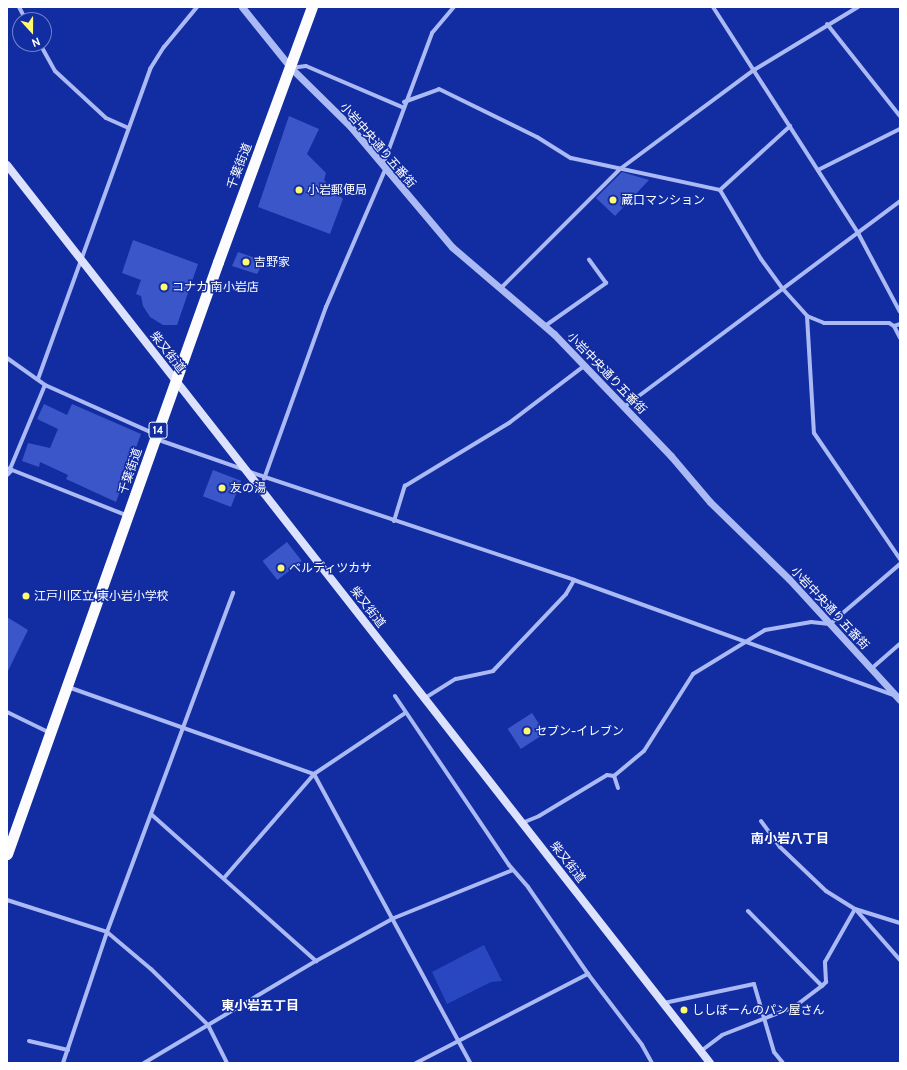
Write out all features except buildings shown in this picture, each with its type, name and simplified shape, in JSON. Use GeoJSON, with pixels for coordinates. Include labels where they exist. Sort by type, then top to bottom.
{"type":"FeatureCollection","features":[{"type":"Feature","properties":{"kind":"highway","name":"千葉街道"},"geometry":{"type":"LineString","coordinates":[[7,854],[247,182],[291,68],[312,7]]}},
{"type":"Feature","properties":{"kind":"main road","name":"柴又街道"},"geometry":{"type":"LineString","coordinates":[[7,165],[710,1063]]}},
{"type":"Feature","properties":{"kind":"street"},"geometry":{"type":"LineString","coordinates":[[38,379],[80,259],[150,70],[164,47],[197,7]]}},
{"type":"Feature","properties":{"kind":"street","name":"小岩中央通り五番街"},"geometry":{"type":"LineString","coordinates":[[242,7],[291,68],[350,126],[452,247],[502,287],[545,326],[671,456],[710,502],[789,579],[899,698]]}},
{"type":"Feature","properties":{"kind":"street"},"geometry":{"type":"LineString","coordinates":[[264,478],[326,307],[384,167],[404,102],[432,33],[454,7]]}},
{"type":"Feature","properties":{"kind":"street"},"geometry":{"type":"LineString","coordinates":[[713,7],[858,233],[900,312]]}},
{"type":"Feature","properties":{"kind":"street"},"geometry":{"type":"LineString","coordinates":[[502,287],[620,169],[754,70],[827,24],[858,7]]}},
{"type":"Feature","properties":{"kind":"street"},"geometry":{"type":"LineString","coordinates":[[827,24],[900,116]]}},
{"type":"Feature","properties":{"kind":"street"},"geometry":{"type":"LineString","coordinates":[[44,52],[55,71],[106,118],[128,128]]}},
{"type":"Feature","properties":{"kind":"street"},"geometry":{"type":"LineString","coordinates":[[291,68],[306,66],[402,107]]}},
{"type":"Feature","properties":{"kind":"street"},"geometry":{"type":"LineString","coordinates":[[404,102],[439,89],[537,137],[572,158],[720,190],[761,259],[783,289],[807,316],[824,323],[889,323],[894,326],[900,338]]}},
{"type":"Feature","properties":{"kind":"street"},"geometry":{"type":"LineString","coordinates":[[720,190],[790,126]]}},
{"type":"Feature","properties":{"kind":"street"},"geometry":{"type":"LineString","coordinates":[[818,170],[900,129]]}},
{"type":"Feature","properties":{"kind":"street"},"geometry":{"type":"LineString","coordinates":[[624,407],[900,201]]}},
{"type":"Feature","properties":{"kind":"street"},"geometry":{"type":"LineString","coordinates":[[545,326],[606,283],[589,260]]}},
{"type":"Feature","properties":{"kind":"street"},"geometry":{"type":"LineString","coordinates":[[807,316],[814,433],[900,559]]}},
{"type":"Feature","properties":{"kind":"street"},"geometry":{"type":"LineString","coordinates":[[894,326],[900,324]]}},
{"type":"Feature","properties":{"kind":"street"},"geometry":{"type":"LineString","coordinates":[[7,358],[45,385],[156,437],[264,478],[574,580],[899,698]]}},
{"type":"Feature","properties":{"kind":"street"},"geometry":{"type":"LineString","coordinates":[[394,521],[404,486],[509,423],[584,366]]}},
{"type":"Feature","properties":{"kind":"street"},"geometry":{"type":"LineString","coordinates":[[7,475],[45,385]]}},
{"type":"Feature","properties":{"kind":"street"},"geometry":{"type":"LineString","coordinates":[[10,469],[128,516]]}},
{"type":"Feature","properties":{"kind":"street"},"geometry":{"type":"LineString","coordinates":[[522,823],[540,816],[607,775],[614,776],[644,751],[693,674],[744,641],[780,626],[811,622],[830,624],[900,564]]}},
{"type":"Feature","properties":{"kind":"street"},"geometry":{"type":"LineString","coordinates":[[425,698],[456,679],[493,671],[566,594],[574,580]]}},
{"type":"Feature","properties":{"kind":"street"},"geometry":{"type":"LineString","coordinates":[[63,1063],[107,932],[152,815],[233,592]]}},
{"type":"Feature","properties":{"kind":"street"},"geometry":{"type":"LineString","coordinates":[[871,669],[900,644]]}},
{"type":"Feature","properties":{"kind":"street"},"geometry":{"type":"LineString","coordinates":[[66,687],[184,727],[314,774],[394,918],[470,1063]]}},
{"type":"Feature","properties":{"kind":"street"},"geometry":{"type":"LineString","coordinates":[[395,696],[405,714],[513,870],[528,887],[588,974],[642,1045],[652,1063]]}},
{"type":"Feature","properties":{"kind":"street"},"geometry":{"type":"LineString","coordinates":[[7,712],[50,733]]}},
{"type":"Feature","properties":{"kind":"street"},"geometry":{"type":"LineString","coordinates":[[224,878],[314,774],[405,714]]}},
{"type":"Feature","properties":{"kind":"street"},"geometry":{"type":"LineString","coordinates":[[614,776],[618,788]]}},
{"type":"Feature","properties":{"kind":"street"},"geometry":{"type":"LineString","coordinates":[[152,815],[316,961]]}},
{"type":"Feature","properties":{"kind":"street"},"geometry":{"type":"LineString","coordinates":[[761,821],[780,847],[816,883],[855,910],[900,960]]}},
{"type":"Feature","properties":{"kind":"street"},"geometry":{"type":"LineString","coordinates":[[144,1063],[316,961],[394,918],[513,870]]}},
{"type":"Feature","properties":{"kind":"street"},"geometry":{"type":"LineString","coordinates":[[7,900],[107,932],[151,969],[208,1025],[227,1063]]}},
{"type":"Feature","properties":{"kind":"street"},"geometry":{"type":"LineString","coordinates":[[855,910],[900,923]]}},
{"type":"Feature","properties":{"kind":"street"},"geometry":{"type":"LineString","coordinates":[[701,1051],[722,1035],[765,1020],[794,1007],[822,986],[826,982],[825,962],[855,910]]}},
{"type":"Feature","properties":{"kind":"street"},"geometry":{"type":"LineString","coordinates":[[748,911],[822,986]]}},
{"type":"Feature","properties":{"kind":"street"},"geometry":{"type":"LineString","coordinates":[[416,1063],[588,974]]}},
{"type":"Feature","properties":{"kind":"street"},"geometry":{"type":"LineString","coordinates":[[663,1003],[754,984],[774,1052],[783,1063]]}},
{"type":"Feature","properties":{"kind":"street"},"geometry":{"type":"LineString","coordinates":[[30,1041],[68,1050]]}},
{"type":"Feature","properties":{"kind":"shaded area"},"geometry":{"type":"Polygon","coordinates":[[[484,945],[502,981],[491,982],[447,1004],[432,972],[484,945]]]}},
{"type":"Feature","properties":{"kind":"place","name":"小岩郵便局"},"geometry":{"type":"Point","coordinates":[299,190]}},
{"type":"Feature","properties":{"kind":"place","name":"蔵口マンション"},"geometry":{"type":"Point","coordinates":[613,200]}},
{"type":"Feature","properties":{"kind":"place","name":"吉野家"},"geometry":{"type":"Point","coordinates":[246,262]}},
{"type":"Feature","properties":{"kind":"place","name":"コナカ 南小岩店"},"geometry":{"type":"Point","coordinates":[164,287]}},
{"type":"Feature","properties":{"kind":"place","name":"友の湯"},"geometry":{"type":"Point","coordinates":[222,488]}},
{"type":"Feature","properties":{"kind":"place","name":"ベルディツカサ"},"geometry":{"type":"Point","coordinates":[281,568]}},
{"type":"Feature","properties":{"kind":"place","name":"江戸川区立 東小岩小学校"},"geometry":{"type":"Point","coordinates":[26,596]}},
{"type":"Feature","properties":{"kind":"place","name":"セブン-イレブン"},"geometry":{"type":"Point","coordinates":[527,731]}},
{"type":"Feature","properties":{"kind":"place","name":"ししぼーんのパン屋さん"},"geometry":{"type":"Point","coordinates":[684,1010]}},
{"type":"Feature","properties":{"kind":"district","name":"南小岩八丁目"},"geometry":{"type":"Point","coordinates":[790,838]}},
{"type":"Feature","properties":{"kind":"district","name":"東小岩五丁目"},"geometry":{"type":"Point","coordinates":[260,1005]}}]}
